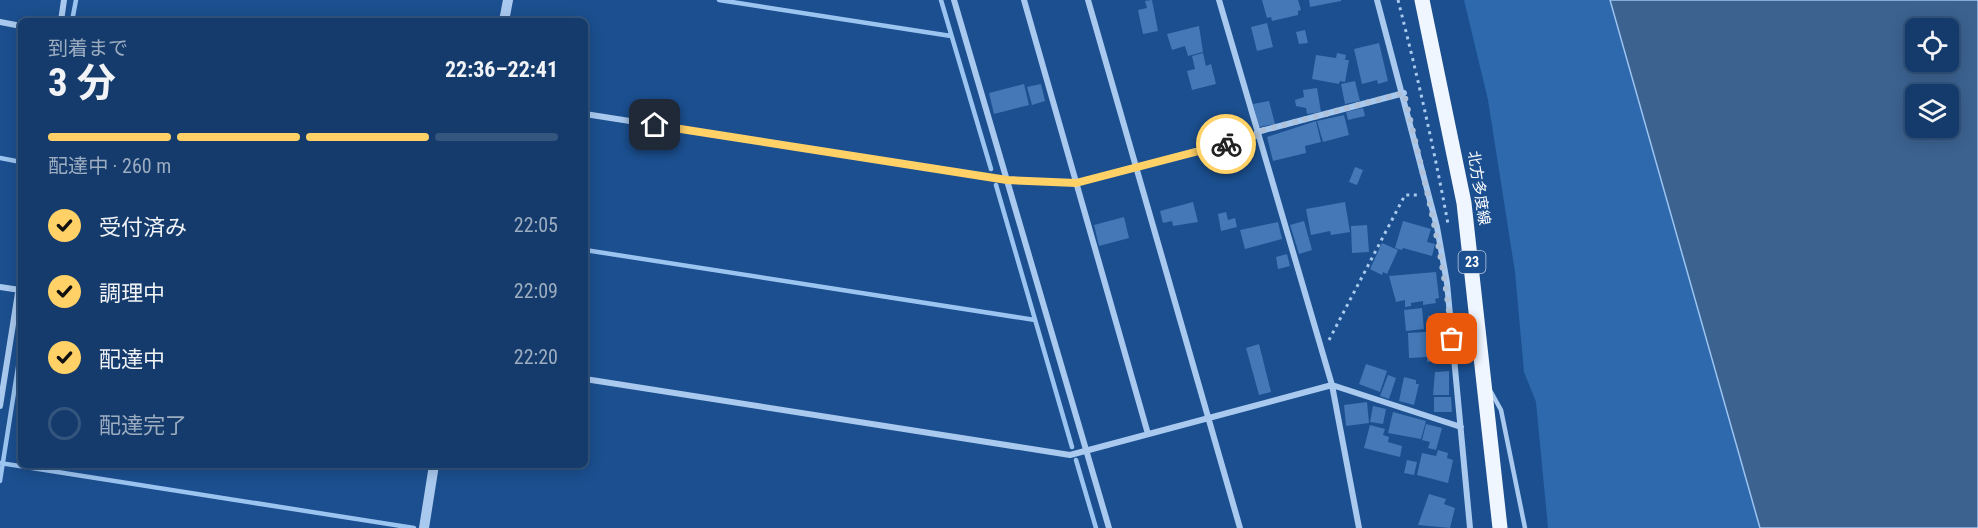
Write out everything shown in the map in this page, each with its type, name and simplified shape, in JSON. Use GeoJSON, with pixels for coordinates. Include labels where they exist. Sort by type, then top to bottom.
{"type":"FeatureCollection","features":[{"type":"Feature","properties":{"kind":"main road","name":"北方多度線"},"geometry":{"type":"LineString","coordinates":[[1422,0],[1464,203],[1487,384],[1500,528]]}},
{"type":"Feature","properties":{"kind":"street"},"geometry":{"type":"LineString","coordinates":[[61,18],[64,0]]}},
{"type":"Feature","properties":{"kind":"street"},"geometry":{"type":"LineString","coordinates":[[505,18],[508,0]]}},
{"type":"Feature","properties":{"kind":"street"},"geometry":{"type":"LineString","coordinates":[[954,0],[1109,528]]}},
{"type":"Feature","properties":{"kind":"street"},"geometry":{"type":"LineString","coordinates":[[1024,0],[1148,434]]}},
{"type":"Feature","properties":{"kind":"street"},"geometry":{"type":"LineString","coordinates":[[1088,0],[1240,528]]}},
{"type":"Feature","properties":{"kind":"street"},"geometry":{"type":"LineString","coordinates":[[1219,0],[1332,386],[1359,528]]}},
{"type":"Feature","properties":{"kind":"street"},"geometry":{"type":"LineString","coordinates":[[1377,0],[1404,93],[1437,227],[1447,283],[1470,528]]}},
{"type":"Feature","properties":{"kind":"street"},"geometry":{"type":"LineString","coordinates":[[0,22],[18,25]]}},
{"type":"Feature","properties":{"kind":"street"},"geometry":{"type":"LineString","coordinates":[[588,114],[1007,180],[1076,183],[1404,93]]}},
{"type":"Feature","properties":{"kind":"street"},"geometry":{"type":"LineString","coordinates":[[0,286],[18,290]]}},
{"type":"Feature","properties":{"kind":"street"},"geometry":{"type":"LineString","coordinates":[[0,406],[18,302]]}},
{"type":"Feature","properties":{"kind":"street"},"geometry":{"type":"LineString","coordinates":[[588,378],[1070,455],[1332,386],[1461,427]]}},
{"type":"Feature","properties":{"kind":"street"},"geometry":{"type":"LineString","coordinates":[[424,528],[434,468]]}},
{"type":"Feature","properties":{"kind":"lane"},"geometry":{"type":"LineString","coordinates":[[1487,384],[1501,410],[1525,528]]}},
{"type":"Feature","properties":{"kind":"path"},"geometry":{"type":"LineString","coordinates":[[1398,0],[1418,87]]}},
{"type":"Feature","properties":{"kind":"path"},"geometry":{"type":"LineString","coordinates":[[1322,352],[1406,195],[1427,193]]}},
{"type":"Feature","properties":{"kind":"shaded area"},"geometry":{"type":"Polygon","coordinates":[[[1464,0],[1610,0],[1760,528],[1548,528],[1536,402],[1524,372],[1515,272],[1488,100],[1464,0]]]}},
{"type":"Feature","properties":{"kind":"shaded area"},"geometry":{"type":"Polygon","coordinates":[[[1610,0],[1978,0],[1978,528],[1760,528],[1610,0]]]}},
{"type":"Feature","properties":{"kind":"building"},"geometry":{"type":"Polygon","coordinates":[[[1152,0],[1158,31],[1143,34],[1138,10],[1147,8],[1145,1],[1152,0]]]}},
{"type":"Feature","properties":{"kind":"building"},"geometry":{"type":"Polygon","coordinates":[[[1262,0],[1298,0],[1301,10],[1298,11],[1298,15],[1272,21],[1271,17],[1267,18],[1262,0]]]}},
{"type":"Feature","properties":{"kind":"building"},"geometry":{"type":"Polygon","coordinates":[[[1309,0],[1341,0],[1341,1],[1310,7],[1309,0]]]}},
{"type":"Feature","properties":{"kind":"building"},"geometry":{"type":"Polygon","coordinates":[[[1267,23],[1273,47],[1257,51],[1251,27],[1267,23]]]}},
{"type":"Feature","properties":{"kind":"building"},"geometry":{"type":"Polygon","coordinates":[[[1199,26],[1203,52],[1188,56],[1185,46],[1172,50],[1167,34],[1199,26]]]}},
{"type":"Feature","properties":{"kind":"building"},"geometry":{"type":"Polygon","coordinates":[[[1305,30],[1308,43],[1299,44],[1296,32],[1305,30]]]}},
{"type":"Feature","properties":{"kind":"building"},"geometry":{"type":"Polygon","coordinates":[[[1379,43],[1388,81],[1378,84],[1377,80],[1362,84],[1354,49],[1379,43]]]}},
{"type":"Feature","properties":{"kind":"building"},"geometry":{"type":"Polygon","coordinates":[[[1203,53],[1206,66],[1211,64],[1216,84],[1192,90],[1187,71],[1195,69],[1192,56],[1203,53]]]}},
{"type":"Feature","properties":{"kind":"building"},"geometry":{"type":"Polygon","coordinates":[[[1337,53],[1346,55],[1345,60],[1349,60],[1345,82],[1340,81],[1339,84],[1312,79],[1316,55],[1336,58],[1337,53]]]}},
{"type":"Feature","properties":{"kind":"building"},"geometry":{"type":"Polygon","coordinates":[[[1355,81],[1360,101],[1345,104],[1341,84],[1355,81]]]}},
{"type":"Feature","properties":{"kind":"building"},"geometry":{"type":"Polygon","coordinates":[[[1024,84],[1029,105],[994,114],[989,93],[1024,84]]]}},
{"type":"Feature","properties":{"kind":"building"},"geometry":{"type":"Polygon","coordinates":[[[1041,84],[1045,101],[1032,105],[1027,87],[1041,84]]]}},
{"type":"Feature","properties":{"kind":"building"},"geometry":{"type":"Polygon","coordinates":[[[1317,88],[1321,112],[1307,114],[1306,108],[1296,106],[1295,100],[1304,97],[1303,90],[1317,88]]]}},
{"type":"Feature","properties":{"kind":"building"},"geometry":{"type":"Polygon","coordinates":[[[1269,101],[1275,124],[1259,127],[1253,104],[1269,101]]]}},
{"type":"Feature","properties":{"kind":"building"},"geometry":{"type":"Polygon","coordinates":[[[1363,108],[1365,116],[1348,120],[1346,112],[1363,108]]]}},
{"type":"Feature","properties":{"kind":"building"},"geometry":{"type":"Polygon","coordinates":[[[1344,115],[1349,135],[1323,142],[1317,121],[1344,115]]]}},
{"type":"Feature","properties":{"kind":"building"},"geometry":{"type":"Polygon","coordinates":[[[1316,121],[1321,142],[1305,146],[1306,153],[1273,161],[1267,137],[1316,121]]]}},
{"type":"Feature","properties":{"kind":"building"},"geometry":{"type":"Polygon","coordinates":[[[1355,167],[1363,170],[1357,185],[1349,182],[1355,167]]]}},
{"type":"Feature","properties":{"kind":"building"},"geometry":{"type":"Polygon","coordinates":[[[1193,202],[1198,222],[1173,226],[1172,221],[1163,223],[1160,211],[1193,202]]]}},
{"type":"Feature","properties":{"kind":"building"},"geometry":{"type":"Polygon","coordinates":[[[1345,202],[1350,232],[1331,235],[1330,231],[1311,235],[1306,209],[1345,202]]]}},
{"type":"Feature","properties":{"kind":"building"},"geometry":{"type":"Polygon","coordinates":[[[1226,212],[1228,220],[1235,218],[1237,227],[1221,231],[1218,214],[1226,212]]]}},
{"type":"Feature","properties":{"kind":"building"},"geometry":{"type":"Polygon","coordinates":[[[1124,217],[1129,238],[1099,246],[1094,225],[1124,217]]]}},
{"type":"Feature","properties":{"kind":"building"},"geometry":{"type":"Polygon","coordinates":[[[1304,221],[1312,250],[1299,254],[1290,225],[1304,221]]]}},
{"type":"Feature","properties":{"kind":"building"},"geometry":{"type":"Polygon","coordinates":[[[1403,221],[1431,229],[1427,242],[1435,244],[1432,256],[1395,248],[1403,221]]]}},
{"type":"Feature","properties":{"kind":"building"},"geometry":{"type":"Polygon","coordinates":[[[1278,222],[1282,239],[1245,249],[1240,230],[1278,222]]]}},
{"type":"Feature","properties":{"kind":"building"},"geometry":{"type":"Polygon","coordinates":[[[1367,225],[1369,252],[1352,253],[1351,226],[1367,225]]]}},
{"type":"Feature","properties":{"kind":"building"},"geometry":{"type":"Polygon","coordinates":[[[1382,243],[1398,250],[1387,274],[1383,272],[1382,275],[1370,269],[1382,243]]]}},
{"type":"Feature","properties":{"kind":"building"},"geometry":{"type":"Polygon","coordinates":[[[1287,254],[1290,266],[1278,269],[1276,257],[1287,254]]]}},
{"type":"Feature","properties":{"kind":"building"},"geometry":{"type":"Polygon","coordinates":[[[1436,272],[1439,298],[1435,299],[1436,303],[1423,305],[1423,301],[1411,303],[1411,306],[1405,307],[1405,300],[1396,302],[1389,276],[1436,272]]]}},
{"type":"Feature","properties":{"kind":"building"},"geometry":{"type":"Polygon","coordinates":[[[1422,308],[1424,329],[1406,331],[1404,310],[1422,308]]]}},
{"type":"Feature","properties":{"kind":"building"},"geometry":{"type":"Polygon","coordinates":[[[1442,315],[1443,329],[1429,329],[1428,316],[1442,315]]]}},
{"type":"Feature","properties":{"kind":"building"},"geometry":{"type":"Polygon","coordinates":[[[1442,331],[1445,333],[1446,356],[1443,359],[1427,362],[1427,357],[1409,358],[1408,333],[1442,331]]]}},
{"type":"Feature","properties":{"kind":"building"},"geometry":{"type":"Polygon","coordinates":[[[1259,344],[1271,392],[1259,395],[1246,348],[1259,344]]]}},
{"type":"Feature","properties":{"kind":"building"},"geometry":{"type":"Polygon","coordinates":[[[1366,364],[1387,371],[1380,392],[1359,384],[1366,364]]]}},
{"type":"Feature","properties":{"kind":"building"},"geometry":{"type":"Polygon","coordinates":[[[1449,371],[1449,395],[1433,395],[1435,372],[1449,371]]]}},
{"type":"Feature","properties":{"kind":"building"},"geometry":{"type":"Polygon","coordinates":[[[1388,375],[1396,378],[1389,399],[1380,396],[1388,375]]]}},
{"type":"Feature","properties":{"kind":"building"},"geometry":{"type":"Polygon","coordinates":[[[1404,377],[1416,380],[1416,384],[1419,384],[1414,405],[1399,401],[1404,377]]]}},
{"type":"Feature","properties":{"kind":"building"},"geometry":{"type":"Polygon","coordinates":[[[1434,397],[1451,397],[1452,412],[1434,412],[1434,397]]]}},
{"type":"Feature","properties":{"kind":"building"},"geometry":{"type":"Polygon","coordinates":[[[1367,402],[1369,423],[1346,426],[1344,405],[1367,402]]]}},
{"type":"Feature","properties":{"kind":"building"},"geometry":{"type":"Polygon","coordinates":[[[1373,406],[1386,409],[1383,424],[1370,422],[1373,406]]]}},
{"type":"Feature","properties":{"kind":"building"},"geometry":{"type":"Polygon","coordinates":[[[1393,412],[1426,421],[1421,439],[1388,433],[1393,412]]]}},
{"type":"Feature","properties":{"kind":"building"},"geometry":{"type":"Polygon","coordinates":[[[1426,424],[1442,428],[1436,450],[1428,448],[1430,442],[1422,440],[1426,424]]]}},
{"type":"Feature","properties":{"kind":"building"},"geometry":{"type":"Polygon","coordinates":[[[1370,425],[1385,429],[1383,435],[1389,437],[1388,442],[1402,446],[1400,457],[1364,448],[1370,425]]]}},
{"type":"Feature","properties":{"kind":"building"},"geometry":{"type":"Polygon","coordinates":[[[1438,450],[1448,453],[1447,458],[1453,460],[1448,483],[1417,475],[1422,453],[1436,456],[1438,450]]]}},
{"type":"Feature","properties":{"kind":"building"},"geometry":{"type":"Polygon","coordinates":[[[1407,460],[1417,462],[1414,475],[1404,473],[1407,460]]]}},
{"type":"Feature","properties":{"kind":"building"},"geometry":{"type":"Polygon","coordinates":[[[1429,494],[1446,499],[1444,504],[1455,508],[1450,528],[1418,525],[1429,494]]]}},
{"type":"Feature","properties":{"kind":"waterway"},"geometry":{"type":"LineString","coordinates":[[73,18],[76,0]]}},
{"type":"Feature","properties":{"kind":"waterway"},"geometry":{"type":"LineString","coordinates":[[719,0],[951,36]]}},
{"type":"Feature","properties":{"kind":"waterway"},"geometry":{"type":"LineString","coordinates":[[941,0],[991,169]]}},
{"type":"Feature","properties":{"kind":"waterway"},"geometry":{"type":"LineString","coordinates":[[0,158],[18,161]]}},
{"type":"Feature","properties":{"kind":"waterway"},"geometry":{"type":"LineString","coordinates":[[996,185],[1072,447]]}},
{"type":"Feature","properties":{"kind":"waterway"},"geometry":{"type":"LineString","coordinates":[[588,250],[1035,320]]}},
{"type":"Feature","properties":{"kind":"waterway"},"geometry":{"type":"LineString","coordinates":[[0,481],[18,367]]}},
{"type":"Feature","properties":{"kind":"waterway"},"geometry":{"type":"LineString","coordinates":[[1076,460],[1096,528]]}},
{"type":"Feature","properties":{"kind":"waterway"},"geometry":{"type":"LineString","coordinates":[[0,463],[18,466]]}},
{"type":"Feature","properties":{"kind":"waterway"},"geometry":{"type":"LineString","coordinates":[[32,468],[414,528]]}},
{"type":"Feature","properties":{"kind":"way so far"},"geometry":{"type":"LineString","coordinates":[[1226,144],[1258,135],[1257,132],[1404,93],[1437,227],[1447,283],[1452,339]]}},
{"type":"Feature","properties":{"kind":"route"},"geometry":{"type":"LineString","coordinates":[[655,125],[1007,180],[1076,183],[1226,144]]}}]}
